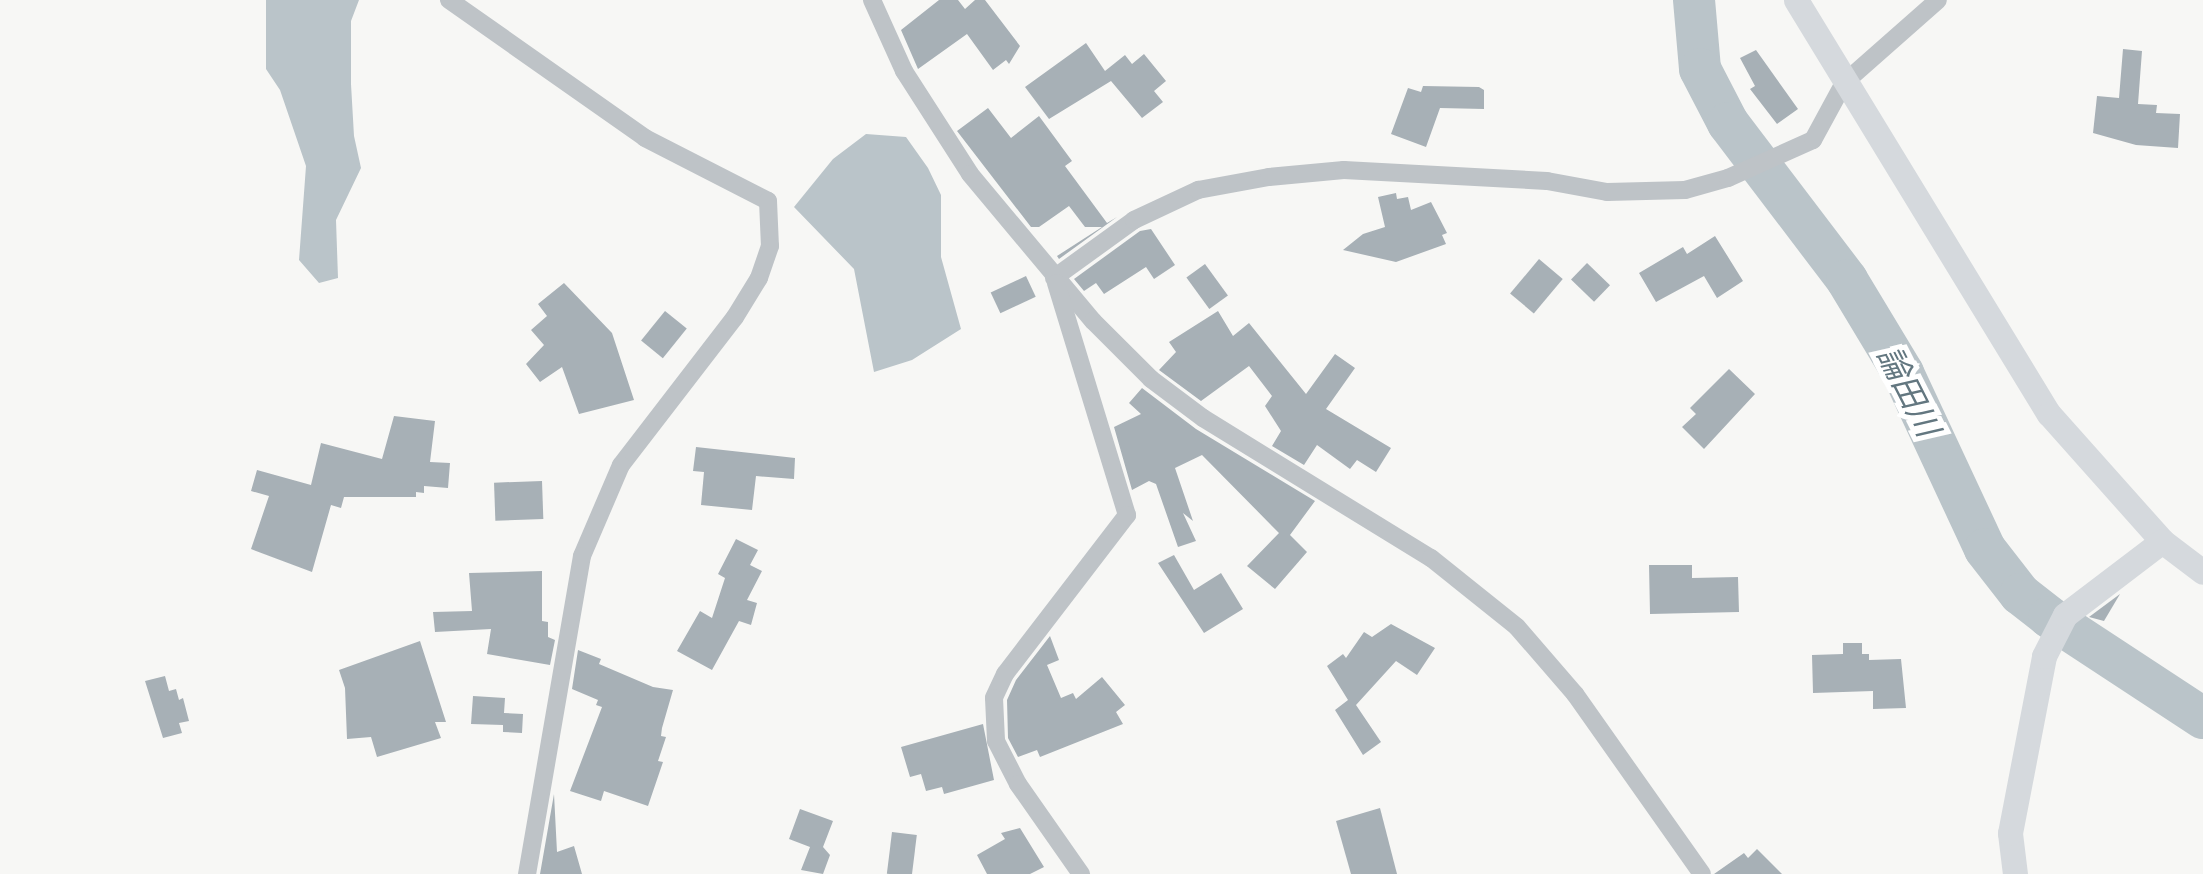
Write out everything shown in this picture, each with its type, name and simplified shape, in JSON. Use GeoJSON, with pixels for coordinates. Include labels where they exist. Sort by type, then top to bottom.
{"type":"FeatureCollection","features":[{"type":"Feature","properties":{"kind":"street"},"geometry":{"type":"LineString","coordinates":[[449,0],[645,138],[768,201],[770,246],[759,278],[736,316],[622,465],[582,556],[527,874]]}},
{"type":"Feature","properties":{"kind":"street"},"geometry":{"type":"LineString","coordinates":[[872,0],[904,71],[961,160],[1054,278],[1151,379],[1203,418],[1431,558],[1517,627],[1575,694],[1702,874]]}},
{"type":"Feature","properties":{"kind":"street"},"geometry":{"type":"LineString","coordinates":[[1796,0],[2049,414],[2162,540],[2203,572]]}},
{"type":"Feature","properties":{"kind":"street"},"geometry":{"type":"LineString","coordinates":[[1054,278],[1134,220],[1198,190],[1269,177],[1344,170],[1547,181],[1607,192],[1685,190],[1728,178],[1813,140],[1844,83],[1938,0]]}},
{"type":"Feature","properties":{"kind":"street"},"geometry":{"type":"LineString","coordinates":[[1054,278],[1128,514],[1004,674],[994,698],[996,741],[1018,784],[1082,874]]}},
{"type":"Feature","properties":{"kind":"street"},"geometry":{"type":"LineString","coordinates":[[2015,874],[2010,832],[2044,656],[2066,615],[2162,540]]}},
{"type":"Feature","properties":{"kind":"shaded area"},"geometry":{"type":"Polygon","coordinates":[[[266,0],[359,0],[351,21],[351,84],[354,136],[361,168],[336,220],[338,278],[319,283],[299,260],[306,166],[280,90],[266,69],[266,0]]]}},
{"type":"Feature","properties":{"kind":"shaded area"},"geometry":{"type":"Polygon","coordinates":[[[866,134],[906,137],[928,168],[941,195],[941,257],[961,329],[912,360],[874,372],[854,269],[794,207],[833,159],[866,134]]]}},
{"type":"Feature","properties":{"kind":"building"},"geometry":{"type":"Polygon","coordinates":[[[939,0],[958,0],[965,9],[975,0],[985,0],[1020,46],[1009,64],[1006,60],[993,70],[967,34],[918,69],[901,30],[939,0]]]}},
{"type":"Feature","properties":{"kind":"building"},"geometry":{"type":"Polygon","coordinates":[[[1086,43],[1105,71],[1125,55],[1132,64],[1144,54],[1166,81],[1154,91],[1163,102],[1142,118],[1111,81],[1049,119],[1025,87],[1086,43]]]}},
{"type":"Feature","properties":{"kind":"building"},"geometry":{"type":"Polygon","coordinates":[[[2123,49],[2142,51],[2138,104],[2157,105],[2156,113],[2180,114],[2178,148],[2136,145],[2093,133],[2097,96],[2119,98],[2123,49]]]}},
{"type":"Feature","properties":{"kind":"building"},"geometry":{"type":"Polygon","coordinates":[[[1756,50],[1798,109],[1777,124],[1750,89],[1755,86],[1740,58],[1756,50]]]}},
{"type":"Feature","properties":{"kind":"building"},"geometry":{"type":"Polygon","coordinates":[[[1423,86],[1479,87],[1484,90],[1484,109],[1440,108],[1426,147],[1391,134],[1408,88],[1421,92],[1423,86]]]}},
{"type":"Feature","properties":{"kind":"building"},"geometry":{"type":"Polygon","coordinates":[[[988,108],[1011,138],[1039,116],[1072,161],[1065,166],[1107,223],[1117,217],[1059,259],[1057,256],[1102,227],[1085,227],[1069,206],[1039,227],[1031,227],[957,131],[988,108]]]}},
{"type":"Feature","properties":{"kind":"building"},"geometry":{"type":"Polygon","coordinates":[[[1396,193],[1397,199],[1408,197],[1411,210],[1431,202],[1447,233],[1442,235],[1446,244],[1396,262],[1343,250],[1363,234],[1385,227],[1378,197],[1396,193]]]}},
{"type":"Feature","properties":{"kind":"building"},"geometry":{"type":"Polygon","coordinates":[[[1151,229],[1175,265],[1154,279],[1146,267],[1104,294],[1096,283],[1084,291],[1074,279],[1140,231],[1151,229]]]}},
{"type":"Feature","properties":{"kind":"building"},"geometry":{"type":"Polygon","coordinates":[[[1715,236],[1743,281],[1717,298],[1704,276],[1656,302],[1639,273],[1683,247],[1687,254],[1715,236]]]}},
{"type":"Feature","properties":{"kind":"building"},"geometry":{"type":"Polygon","coordinates":[[[1539,259],[1563,279],[1534,313],[1510,293],[1539,259]]]}},
{"type":"Feature","properties":{"kind":"building"},"geometry":{"type":"Polygon","coordinates":[[[1587,263],[1610,285],[1594,302],[1571,280],[1587,263]]]}},
{"type":"Feature","properties":{"kind":"building"},"geometry":{"type":"Polygon","coordinates":[[[1205,264],[1228,296],[1209,309],[1186,278],[1205,264]]]}},
{"type":"Feature","properties":{"kind":"building"},"geometry":{"type":"Polygon","coordinates":[[[1026,276],[1036,297],[1000,313],[991,292],[1026,276]]]}},
{"type":"Feature","properties":{"kind":"building"},"geometry":{"type":"Polygon","coordinates":[[[564,283],[612,333],[634,400],[579,414],[562,367],[540,382],[526,364],[544,345],[531,330],[547,316],[538,304],[564,283]]]}},
{"type":"Feature","properties":{"kind":"building"},"geometry":{"type":"Polygon","coordinates":[[[665,311],[687,329],[663,358],[641,341],[665,311]]]}},
{"type":"Feature","properties":{"kind":"building"},"geometry":{"type":"Polygon","coordinates":[[[1218,311],[1233,336],[1249,323],[1306,394],[1335,354],[1355,368],[1326,409],[1391,448],[1376,472],[1357,460],[1350,469],[1317,445],[1304,465],[1272,446],[1281,431],[1265,406],[1272,396],[1249,366],[1201,401],[1159,370],[1176,352],[1169,342],[1218,311]]]}},
{"type":"Feature","properties":{"kind":"building"},"geometry":{"type":"Polygon","coordinates":[[[1729,369],[1755,394],[1704,449],[1682,427],[1696,414],[1690,408],[1729,369]]]}},
{"type":"Feature","properties":{"kind":"building"},"geometry":{"type":"Polygon","coordinates":[[[1142,388],[1196,429],[1315,501],[1290,535],[1307,552],[1275,589],[1247,566],[1279,533],[1202,455],[1175,468],[1193,521],[1183,513],[1196,541],[1178,547],[1156,484],[1149,481],[1132,490],[1114,427],[1141,414],[1129,403],[1142,388]]]}},
{"type":"Feature","properties":{"kind":"building"},"geometry":{"type":"Polygon","coordinates":[[[394,416],[435,421],[430,462],[450,463],[448,488],[424,486],[424,493],[416,492],[416,497],[344,497],[341,508],[331,505],[312,572],[251,549],[269,496],[251,491],[257,470],[311,485],[321,443],[382,459],[394,416]]]}},
{"type":"Feature","properties":{"kind":"building"},"geometry":{"type":"Polygon","coordinates":[[[696,447],[795,458],[794,479],[756,476],[752,510],[701,505],[704,472],[693,471],[696,447]]]}},
{"type":"Feature","properties":{"kind":"building"},"geometry":{"type":"Polygon","coordinates":[[[542,481],[543,519],[495,521],[494,483],[542,481]]]}},
{"type":"Feature","properties":{"kind":"building"},"geometry":{"type":"Polygon","coordinates":[[[736,539],[758,550],[750,565],[762,571],[747,600],[757,603],[751,625],[739,621],[712,670],[677,651],[700,611],[712,618],[725,578],[718,574],[736,539]]]}},
{"type":"Feature","properties":{"kind":"building"},"geometry":{"type":"Polygon","coordinates":[[[1174,555],[1194,590],[1221,573],[1243,609],[1204,633],[1158,563],[1174,555]]]}},
{"type":"Feature","properties":{"kind":"building"},"geometry":{"type":"Polygon","coordinates":[[[1649,565],[1692,565],[1692,578],[1738,577],[1739,612],[1650,614],[1649,565]]]}},
{"type":"Feature","properties":{"kind":"building"},"geometry":{"type":"Polygon","coordinates":[[[542,571],[542,621],[548,622],[548,637],[555,640],[550,665],[487,654],[491,629],[435,632],[433,612],[472,611],[469,573],[542,571]]]}},
{"type":"Feature","properties":{"kind":"building"},"geometry":{"type":"Polygon","coordinates":[[[2120,594],[2104,621],[2089,617],[2120,594]]]}},
{"type":"Feature","properties":{"kind":"building"},"geometry":{"type":"Polygon","coordinates":[[[1391,624],[1435,648],[1417,675],[1396,661],[1356,705],[1381,742],[1363,755],[1335,710],[1348,700],[1327,666],[1343,654],[1346,658],[1364,632],[1372,637],[1391,624]]]}},
{"type":"Feature","properties":{"kind":"building"},"geometry":{"type":"Polygon","coordinates":[[[1050,636],[1059,660],[1047,665],[1061,698],[1073,693],[1076,699],[1102,677],[1125,705],[1116,712],[1123,724],[1040,757],[1037,750],[1018,757],[1008,738],[1007,700],[1016,680],[1050,636]]]}},
{"type":"Feature","properties":{"kind":"building"},"geometry":{"type":"Polygon","coordinates":[[[420,641],[446,722],[435,722],[441,738],[377,757],[371,737],[347,739],[345,688],[339,670],[420,641]]]}},
{"type":"Feature","properties":{"kind":"building"},"geometry":{"type":"Polygon","coordinates":[[[1843,643],[1862,643],[1862,654],[1869,654],[1869,660],[1901,659],[1906,708],[1873,709],[1873,691],[1813,693],[1812,655],[1843,654],[1843,643]]]}},
{"type":"Feature","properties":{"kind":"building"},"geometry":{"type":"Polygon","coordinates":[[[578,650],[601,659],[599,664],[653,687],[673,690],[662,728],[661,736],[666,737],[658,761],[663,762],[648,806],[604,791],[601,801],[570,791],[602,707],[596,705],[598,700],[572,689],[578,650]]]}},
{"type":"Feature","properties":{"kind":"building"},"geometry":{"type":"Polygon","coordinates":[[[165,676],[169,691],[176,689],[179,700],[183,698],[189,721],[179,723],[182,733],[163,738],[145,681],[165,676]]]}},
{"type":"Feature","properties":{"kind":"building"},"geometry":{"type":"Polygon","coordinates":[[[473,696],[505,698],[504,713],[523,714],[522,733],[503,732],[503,725],[471,724],[473,696]]]}},
{"type":"Feature","properties":{"kind":"building"},"geometry":{"type":"Polygon","coordinates":[[[983,724],[994,780],[944,794],[942,787],[926,791],[921,774],[910,777],[901,747],[983,724]]]}},
{"type":"Feature","properties":{"kind":"building"},"geometry":{"type":"Polygon","coordinates":[[[554,794],[557,852],[574,846],[582,874],[540,874],[554,794]]]}},
{"type":"Feature","properties":{"kind":"building"},"geometry":{"type":"Polygon","coordinates":[[[1380,808],[1397,874],[1351,874],[1336,821],[1380,808]]]}},
{"type":"Feature","properties":{"kind":"building"},"geometry":{"type":"Polygon","coordinates":[[[800,809],[833,821],[823,847],[830,855],[823,874],[801,870],[810,847],[789,839],[800,809]]]}},
{"type":"Feature","properties":{"kind":"building"},"geometry":{"type":"Polygon","coordinates":[[[1020,828],[1044,867],[1030,874],[987,874],[977,855],[1005,839],[1001,833],[1020,828]]]}},
{"type":"Feature","properties":{"kind":"building"},"geometry":{"type":"Polygon","coordinates":[[[892,832],[917,835],[912,874],[887,874],[892,832]]]}},
{"type":"Feature","properties":{"kind":"building"},"geometry":{"type":"Polygon","coordinates":[[[1757,849],[1782,874],[1714,874],[1744,853],[1748,858],[1757,849]]]}},
{"type":"Feature","properties":{"kind":"waterway","name":"論田川"},"geometry":{"type":"LineString","coordinates":[[1694,0],[1700,69],[1728,123],[1847,280],[1903,373],[1985,549],[2020,594],[2049,617],[2203,718]]}}]}
